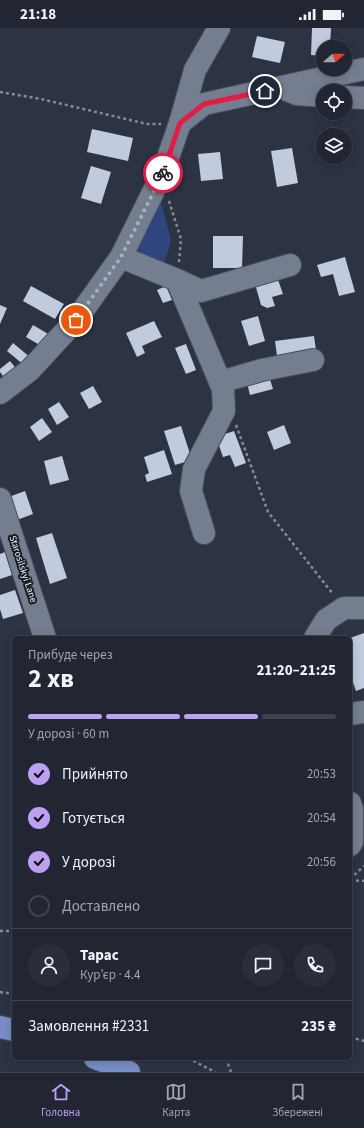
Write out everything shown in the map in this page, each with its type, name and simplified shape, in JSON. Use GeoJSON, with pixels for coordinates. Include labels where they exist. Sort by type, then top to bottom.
{"type":"FeatureCollection","features":[{"type":"Feature","properties":{"kind":"main road"},"geometry":{"type":"LineString","coordinates":[[0,1027],[12,1030]]}},
{"type":"Feature","properties":{"kind":"street"},"geometry":{"type":"LineString","coordinates":[[0,393],[30,370],[76,320],[121,257],[163,172],[180,123],[195,70],[219,28]]}},
{"type":"Feature","properties":{"kind":"street"},"geometry":{"type":"LineString","coordinates":[[180,123],[204,104],[364,69]]}},
{"type":"Feature","properties":{"kind":"street"},"geometry":{"type":"LineString","coordinates":[[280,87],[297,94],[316,95]]}},
{"type":"Feature","properties":{"kind":"street"},"geometry":{"type":"LineString","coordinates":[[352,97],[364,98]]}},
{"type":"Feature","properties":{"kind":"street"},"geometry":{"type":"LineString","coordinates":[[121,257],[201,291],[290,265]]}},
{"type":"Feature","properties":{"kind":"street"},"geometry":{"type":"LineString","coordinates":[[177,280],[222,386],[224,411],[194,469],[190,491],[204,533]]}},
{"type":"Feature","properties":{"kind":"street"},"geometry":{"type":"LineString","coordinates":[[222,386],[262,370],[313,360]]}},
{"type":"Feature","properties":{"kind":"street","name":"Starosilskyi Lane"},"geometry":{"type":"LineString","coordinates":[[0,499],[44,636]]}},
{"type":"Feature","properties":{"kind":"street"},"geometry":{"type":"LineString","coordinates":[[316,636],[326,620],[354,608]]}},
{"type":"Feature","properties":{"kind":"street"},"geometry":{"type":"LineString","coordinates":[[352,714],[364,712]]}},
{"type":"Feature","properties":{"kind":"street"},"geometry":{"type":"LineString","coordinates":[[352,809],[352,842]]}},
{"type":"Feature","properties":{"kind":"path"},"geometry":{"type":"LineString","coordinates":[[0,92],[147,124],[180,123]]}},
{"type":"Feature","properties":{"kind":"path"},"geometry":{"type":"LineString","coordinates":[[169,198],[181,239],[177,280]]}},
{"type":"Feature","properties":{"kind":"path"},"geometry":{"type":"LineString","coordinates":[[251,464],[268,512],[354,608]]}},
{"type":"Feature","properties":{"kind":"path"},"geometry":{"type":"LineString","coordinates":[[352,877],[364,866]]}},
{"type":"Feature","properties":{"kind":"path"},"geometry":{"type":"LineString","coordinates":[[352,879],[364,880]]}},
{"type":"Feature","properties":{"kind":"path"},"geometry":{"type":"LineString","coordinates":[[0,931],[12,931]]}},
{"type":"Feature","properties":{"kind":"path"},"geometry":{"type":"LineString","coordinates":[[0,992],[12,994]]}},
{"type":"Feature","properties":{"kind":"path"},"geometry":{"type":"LineString","coordinates":[[352,1038],[364,1042]]}},
{"type":"Feature","properties":{"kind":"path"},"geometry":{"type":"LineString","coordinates":[[192,1060],[215,1072]]}},
{"type":"Feature","properties":{"kind":"path"},"geometry":{"type":"LineString","coordinates":[[227,1060],[231,1072]]}},
{"type":"Feature","properties":{"kind":"shaded area"},"geometry":{"type":"Polygon","coordinates":[[[159,195],[171,240],[163,268],[133,257],[159,195]]]}},
{"type":"Feature","properties":{"kind":"building"},"geometry":{"type":"Polygon","coordinates":[[[312,28],[331,28],[330,40],[316,40],[316,55],[311,55],[312,28]]]}},
{"type":"Feature","properties":{"kind":"building"},"geometry":{"type":"Polygon","coordinates":[[[257,36],[285,42],[280,63],[252,57],[257,36]]]}},
{"type":"Feature","properties":{"kind":"building"},"geometry":{"type":"Polygon","coordinates":[[[92,129],[133,138],[128,161],[87,152],[92,129]]]}},
{"type":"Feature","properties":{"kind":"building"},"geometry":{"type":"Polygon","coordinates":[[[292,148],[298,183],[277,187],[271,151],[292,148]]]}},
{"type":"Feature","properties":{"kind":"building"},"geometry":{"type":"Polygon","coordinates":[[[220,152],[223,179],[201,181],[198,154],[220,152]]]}},
{"type":"Feature","properties":{"kind":"building"},"geometry":{"type":"Polygon","coordinates":[[[91,166],[111,172],[101,204],[81,198],[91,166]]]}},
{"type":"Feature","properties":{"kind":"building"},"geometry":{"type":"Polygon","coordinates":[[[213,236],[243,236],[242,268],[213,268],[213,236]]]}},
{"type":"Feature","properties":{"kind":"building"},"geometry":{"type":"Polygon","coordinates":[[[345,257],[355,292],[339,296],[333,274],[321,277],[317,265],[345,257]]]}},
{"type":"Feature","properties":{"kind":"building"},"geometry":{"type":"Polygon","coordinates":[[[277,277],[283,294],[272,297],[275,306],[267,308],[261,305],[255,284],[277,277]]]}},
{"type":"Feature","properties":{"kind":"building"},"geometry":{"type":"Polygon","coordinates":[[[31,286],[64,304],[55,319],[23,301],[31,286]]]}},
{"type":"Feature","properties":{"kind":"building"},"geometry":{"type":"Polygon","coordinates":[[[166,286],[172,300],[163,303],[157,290],[166,286]]]}},
{"type":"Feature","properties":{"kind":"building"},"geometry":{"type":"Polygon","coordinates":[[[0,305],[7,308],[0,324],[0,305]]]}},
{"type":"Feature","properties":{"kind":"building"},"geometry":{"type":"Polygon","coordinates":[[[258,316],[265,341],[249,346],[241,321],[258,316]]]}},
{"type":"Feature","properties":{"kind":"building"},"geometry":{"type":"Polygon","coordinates":[[[154,321],[162,337],[142,346],[145,353],[137,357],[126,333],[154,321]]]}},
{"type":"Feature","properties":{"kind":"building"},"geometry":{"type":"Polygon","coordinates":[[[33,325],[50,335],[43,347],[26,337],[33,325]]]}},
{"type":"Feature","properties":{"kind":"building"},"geometry":{"type":"Polygon","coordinates":[[[314,336],[317,358],[278,363],[275,341],[314,336]]]}},
{"type":"Feature","properties":{"kind":"building"},"geometry":{"type":"Polygon","coordinates":[[[13,343],[31,358],[24,365],[7,351],[13,343]]]}},
{"type":"Feature","properties":{"kind":"building"},"geometry":{"type":"Polygon","coordinates":[[[186,344],[196,370],[186,374],[175,348],[186,344]]]}},
{"type":"Feature","properties":{"kind":"building"},"geometry":{"type":"Polygon","coordinates":[[[10,361],[18,371],[6,380],[0,372],[0,369],[10,361]]]}},
{"type":"Feature","properties":{"kind":"building"},"geometry":{"type":"Polygon","coordinates":[[[268,373],[273,389],[250,395],[246,379],[268,373]]]}},
{"type":"Feature","properties":{"kind":"building"},"geometry":{"type":"Polygon","coordinates":[[[93,386],[102,402],[89,409],[80,393],[93,386]]]}},
{"type":"Feature","properties":{"kind":"building"},"geometry":{"type":"Polygon","coordinates":[[[59,402],[69,417],[57,425],[48,409],[59,402]]]}},
{"type":"Feature","properties":{"kind":"building"},"geometry":{"type":"Polygon","coordinates":[[[42,418],[52,432],[39,441],[30,427],[42,418]]]}},
{"type":"Feature","properties":{"kind":"building"},"geometry":{"type":"Polygon","coordinates":[[[284,425],[291,443],[274,450],[267,432],[284,425]]]}},
{"type":"Feature","properties":{"kind":"building"},"geometry":{"type":"Polygon","coordinates":[[[181,426],[192,460],[175,465],[164,431],[181,426]]]}},
{"type":"Feature","properties":{"kind":"building"},"geometry":{"type":"Polygon","coordinates":[[[234,431],[246,463],[235,467],[230,455],[223,457],[216,437],[234,431]]]}},
{"type":"Feature","properties":{"kind":"building"},"geometry":{"type":"Polygon","coordinates":[[[164,450],[172,474],[147,482],[145,475],[149,473],[144,457],[164,450]]]}},
{"type":"Feature","properties":{"kind":"building"},"geometry":{"type":"Polygon","coordinates":[[[62,456],[69,480],[50,485],[44,461],[62,456]]]}},
{"type":"Feature","properties":{"kind":"building"},"geometry":{"type":"Polygon","coordinates":[[[25,491],[33,514],[14,521],[6,498],[25,491]]]}},
{"type":"Feature","properties":{"kind":"building"},"geometry":{"type":"Polygon","coordinates":[[[52,533],[67,578],[50,584],[36,538],[52,533]]]}},
{"type":"Feature","properties":{"kind":"building"},"geometry":{"type":"Polygon","coordinates":[[[5,552],[12,575],[0,579],[0,554],[5,552]]]}},
{"type":"Feature","properties":{"kind":"building"},"geometry":{"type":"Polygon","coordinates":[[[15,590],[23,613],[3,619],[0,609],[0,595],[15,590]]]}},
{"type":"Feature","properties":{"kind":"building"},"geometry":{"type":"Polygon","coordinates":[[[364,633],[364,688],[356,691],[352,680],[352,637],[364,633]]]}},
{"type":"Feature","properties":{"kind":"way so far"},"geometry":{"type":"LineString","coordinates":[[76,320],[121,257],[163,173]]}},
{"type":"Feature","properties":{"kind":"route"},"geometry":{"type":"LineString","coordinates":[[163,173],[180,123],[204,104],[265,91]]}}]}
